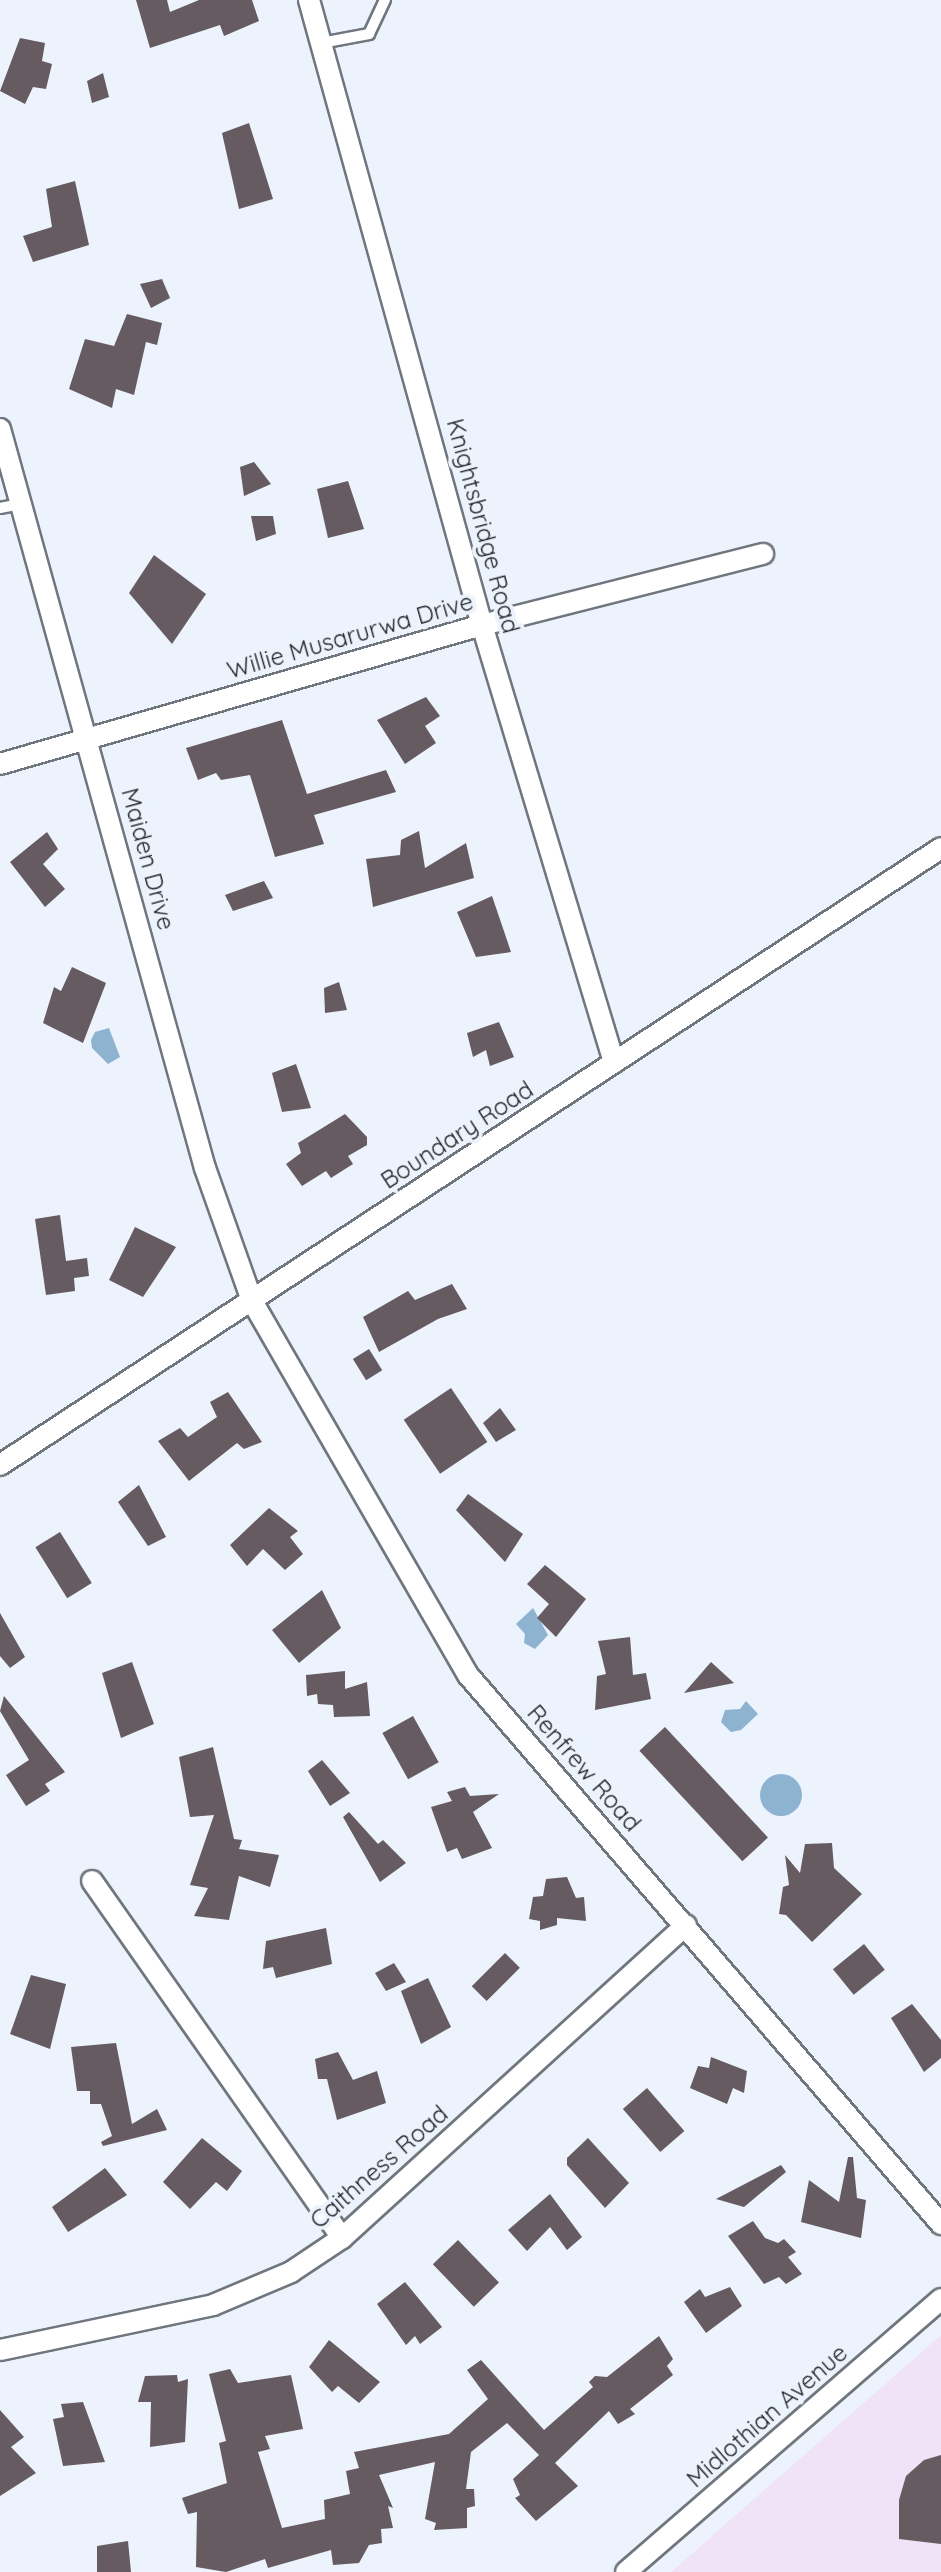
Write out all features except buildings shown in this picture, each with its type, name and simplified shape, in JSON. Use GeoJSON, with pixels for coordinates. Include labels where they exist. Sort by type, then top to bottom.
{"type":"FeatureCollection","features":[{"type":"Feature","properties":{"kind":"street","name":"Knightsbridge Road"},"geometry":{"type":"LineString","coordinates":[[309,0],[482,625],[614,1063]]}},
{"type":"Feature","properties":{"kind":"street","name":"Maiden Drive"},"geometry":{"type":"LineString","coordinates":[[0,429],[89,738],[205,1168],[252,1301]]}},
{"type":"Feature","properties":{"kind":"street","name":"Willie Musarurwa Drive"},"geometry":{"type":"LineString","coordinates":[[0,764],[482,625],[763,554]]}},
{"type":"Feature","properties":{"kind":"street","name":"Boundary Road"},"geometry":{"type":"LineString","coordinates":[[0,1465],[941,848]]}},
{"type":"Feature","properties":{"kind":"street","name":"Renfrew Road"},"geometry":{"type":"LineString","coordinates":[[252,1301],[468,1675],[941,2224]]}},
{"type":"Feature","properties":{"kind":"street"},"geometry":{"type":"LineString","coordinates":[[92,1881],[342,2238]]}},
{"type":"Feature","properties":{"kind":"street","name":"Caithness Road"},"geometry":{"type":"LineString","coordinates":[[0,2350],[213,2305],[291,2272],[342,2238],[686,1925]]}},
{"type":"Feature","properties":{"kind":"street","name":"Midlothian Avenue"},"geometry":{"type":"LineString","coordinates":[[626,2572],[941,2299]]}},
{"type":"Feature","properties":{"kind":"lane"},"geometry":{"type":"LineString","coordinates":[[321,43],[369,34],[385,0]]}},
{"type":"Feature","properties":{"kind":"lane"},"geometry":{"type":"LineString","coordinates":[[0,508],[21,504]]}},
{"type":"Feature","properties":{"kind":"shaded area"},"geometry":{"type":"Polygon","coordinates":[[[941,2335],[941,2572],[671,2572],[941,2335]]]}},
{"type":"Feature","properties":{"kind":"water"},"geometry":{"type":"Polygon","coordinates":[[[109,1028],[120,1057],[108,1064],[92,1048],[91,1040],[95,1032],[109,1028]]]}},
{"type":"Feature","properties":{"kind":"water"},"geometry":{"type":"Polygon","coordinates":[[[533,1608],[548,1635],[535,1649],[524,1643],[525,1634],[516,1624],[533,1608]]]}},
{"type":"Feature","properties":{"kind":"water"},"geometry":{"type":"Polygon","coordinates":[[[746,1701],[758,1714],[741,1730],[731,1732],[721,1722],[725,1710],[740,1709],[746,1701]]]}},
{"type":"Feature","properties":{"kind":"water"},"geometry":{"type":"Polygon","coordinates":[[[781,1774],[796,1780],[802,1795],[796,1810],[781,1816],[766,1810],[760,1795],[766,1780],[781,1774]]]}}]}
